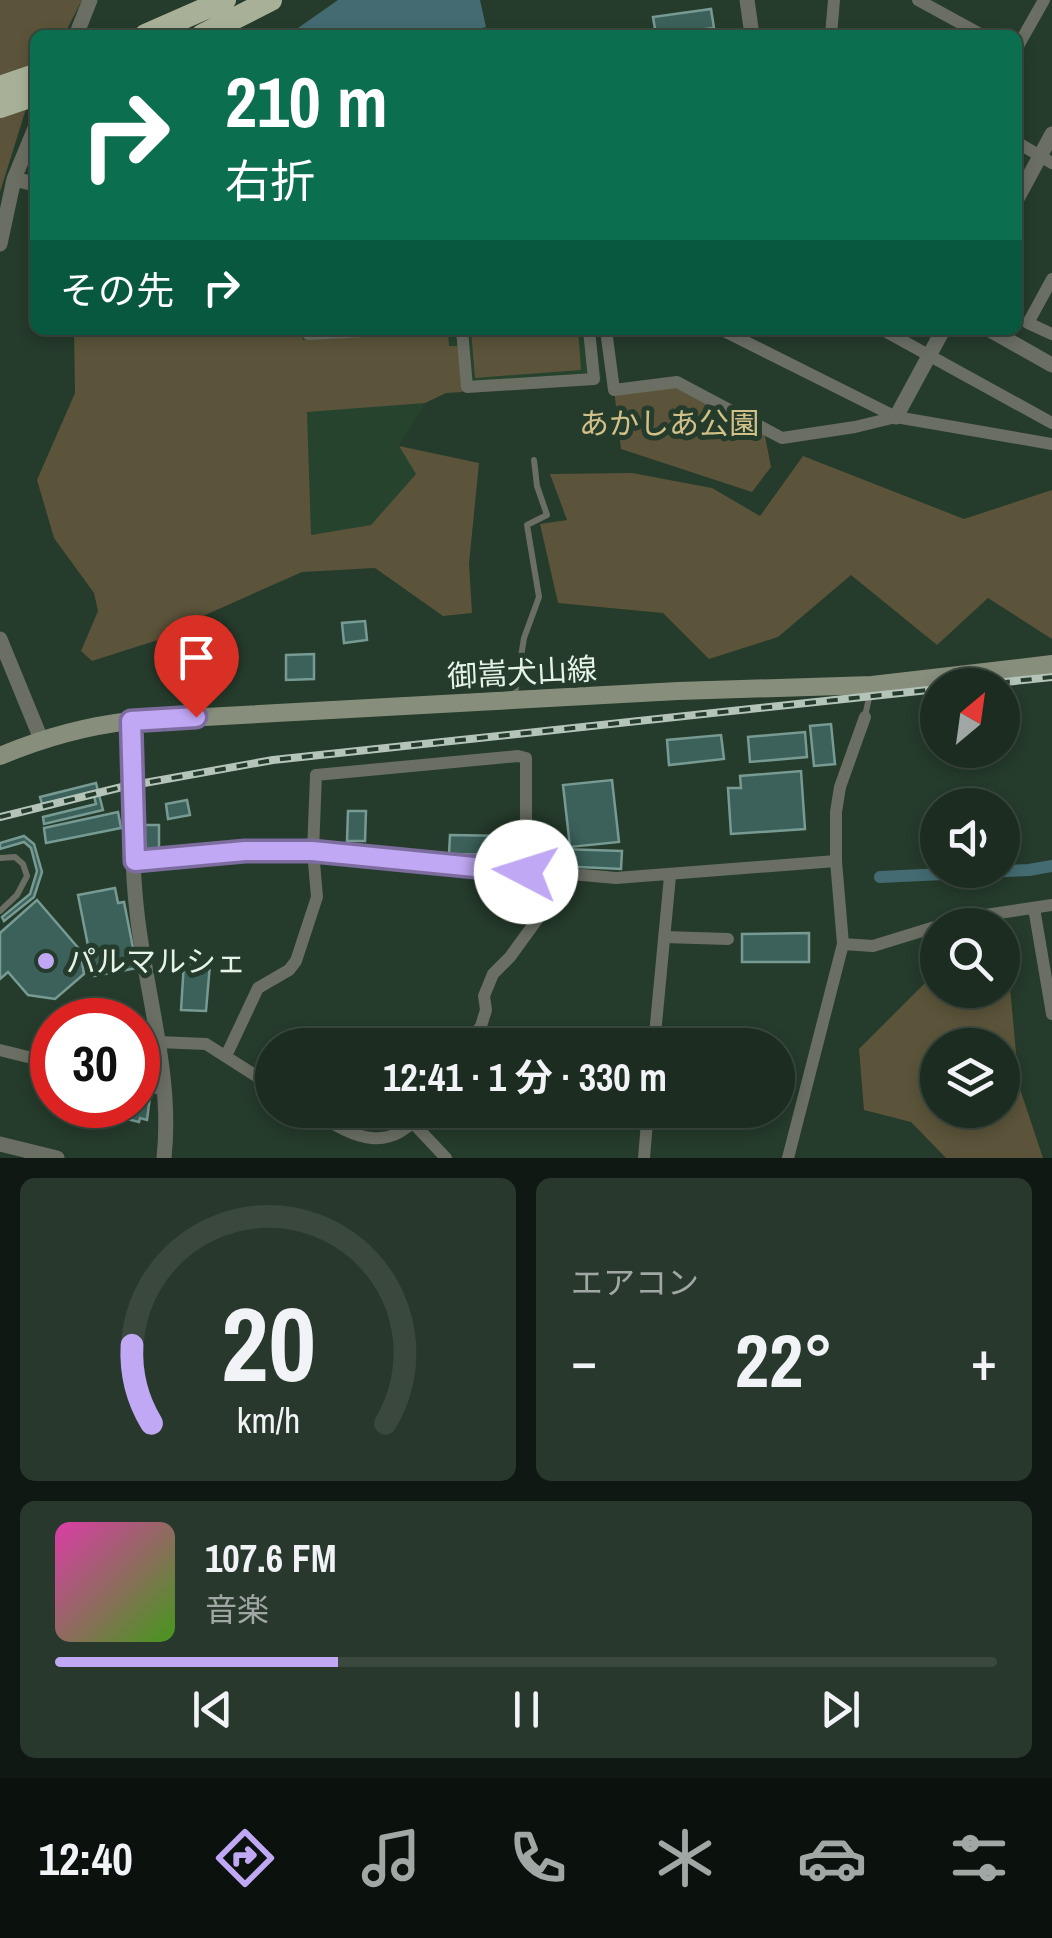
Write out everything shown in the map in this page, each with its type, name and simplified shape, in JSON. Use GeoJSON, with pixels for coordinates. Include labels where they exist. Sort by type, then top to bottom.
{"type":"FeatureCollection","features":[{"type":"Feature","properties":{"kind":"highway"},"geometry":{"type":"LineString","coordinates":[[156,30],[225,0]]}},
{"type":"Feature","properties":{"kind":"highway"},"geometry":{"type":"LineString","coordinates":[[212,30],[271,0]]}},
{"type":"Feature","properties":{"kind":"highway"},"geometry":{"type":"LineString","coordinates":[[0,87],[30,76]]}},
{"type":"Feature","properties":{"kind":"highway"},"geometry":{"type":"LineString","coordinates":[[0,107],[30,97]]}},
{"type":"Feature","properties":{"kind":"main road","name":"御嵩犬山線"},"geometry":{"type":"LineString","coordinates":[[0,756],[90,726],[131,721],[872,685],[1052,664]]}},
{"type":"Feature","properties":{"kind":"street"},"geometry":{"type":"LineString","coordinates":[[78,30],[90,0]]}},
{"type":"Feature","properties":{"kind":"street"},"geometry":{"type":"LineString","coordinates":[[746,0],[751,30]]}},
{"type":"Feature","properties":{"kind":"street"},"geometry":{"type":"LineString","coordinates":[[831,30],[834,0]]}},
{"type":"Feature","properties":{"kind":"street"},"geometry":{"type":"LineString","coordinates":[[918,0],[973,30]]}},
{"type":"Feature","properties":{"kind":"street"},"geometry":{"type":"LineString","coordinates":[[1022,39],[1044,0]]}},
{"type":"Feature","properties":{"kind":"street"},"geometry":{"type":"LineString","coordinates":[[1022,192],[1046,159],[1052,134]]}},
{"type":"Feature","properties":{"kind":"street"},"geometry":{"type":"LineString","coordinates":[[0,244],[14,178],[30,140]]}},
{"type":"Feature","properties":{"kind":"street"},"geometry":{"type":"LineString","coordinates":[[1022,145],[1046,159]]}},
{"type":"Feature","properties":{"kind":"street"},"geometry":{"type":"LineString","coordinates":[[14,178],[30,183]]}},
{"type":"Feature","properties":{"kind":"street"},"geometry":{"type":"LineString","coordinates":[[1052,278],[1028,323],[1052,334]]}},
{"type":"Feature","properties":{"kind":"street"},"geometry":{"type":"LineString","coordinates":[[463,335],[468,387],[594,379],[590,335]]}},
{"type":"Feature","properties":{"kind":"street"},"geometry":{"type":"LineString","coordinates":[[607,335],[614,390],[678,382],[782,438],[896,417],[940,335]]}},
{"type":"Feature","properties":{"kind":"street"},"geometry":{"type":"LineString","coordinates":[[732,335],[896,417],[1052,444]]}},
{"type":"Feature","properties":{"kind":"street"},"geometry":{"type":"LineString","coordinates":[[892,335],[1052,423]]}},
{"type":"Feature","properties":{"kind":"street"},"geometry":{"type":"LineString","coordinates":[[999,335],[1052,365]]}},
{"type":"Feature","properties":{"kind":"street"},"geometry":{"type":"LineString","coordinates":[[0,639],[42,739]]}},
{"type":"Feature","properties":{"kind":"street"},"geometry":{"type":"LineString","coordinates":[[788,1158],[843,944],[836,812],[840,787],[865,717]]}},
{"type":"Feature","properties":{"kind":"street"},"geometry":{"type":"LineString","coordinates":[[131,721],[136,912],[151,998]]}},
{"type":"Feature","properties":{"kind":"street"},"geometry":{"type":"LineString","coordinates":[[226,1056],[258,988],[290,970],[296,961],[317,896],[312,851],[316,775],[518,756],[526,758],[526,872],[539,917],[510,958],[493,974],[484,996],[486,1010],[480,1028]]}},
{"type":"Feature","properties":{"kind":"street"},"geometry":{"type":"LineString","coordinates":[[135,861],[245,851],[312,851],[600,877],[670,876],[836,861]]}},
{"type":"Feature","properties":{"kind":"street"},"geometry":{"type":"LineString","coordinates":[[656,1028],[670,876]]}},
{"type":"Feature","properties":{"kind":"street"},"geometry":{"type":"LineString","coordinates":[[1020,910],[1052,906]]}},
{"type":"Feature","properties":{"kind":"street"},"geometry":{"type":"LineString","coordinates":[[1034,908],[1052,1014]]}},
{"type":"Feature","properties":{"kind":"street"},"geometry":{"type":"LineString","coordinates":[[843,944],[873,946],[920,932]]}},
{"type":"Feature","properties":{"kind":"street"},"geometry":{"type":"LineString","coordinates":[[664,936],[728,940]]}},
{"type":"Feature","properties":{"kind":"street"},"geometry":{"type":"LineString","coordinates":[[160,1042],[206,1044],[255,1075]]}},
{"type":"Feature","properties":{"kind":"street"},"geometry":{"type":"LineString","coordinates":[[0,1050],[30,1058]]}},
{"type":"Feature","properties":{"kind":"street"},"geometry":{"type":"LineString","coordinates":[[160,1058],[167,1131],[164,1158]]}},
{"type":"Feature","properties":{"kind":"street"},"geometry":{"type":"LineString","coordinates":[[160,1089],[164,1090]]}},
{"type":"Feature","properties":{"kind":"street"},"geometry":{"type":"LineString","coordinates":[[342,1128],[370,1143],[382,1142],[407,1128]]}},
{"type":"Feature","properties":{"kind":"street"},"geometry":{"type":"LineString","coordinates":[[418,1128],[446,1158]]}},
{"type":"Feature","properties":{"kind":"street"},"geometry":{"type":"LineString","coordinates":[[644,1158],[646,1128]]}},
{"type":"Feature","properties":{"kind":"street"},"geometry":{"type":"LineString","coordinates":[[0,1144],[47,1157]]}},
{"type":"Feature","properties":{"kind":"lane"},"geometry":{"type":"LineString","coordinates":[[514,700],[524,638],[539,597],[526,526],[547,515],[537,486],[534,460]]}},
{"type":"Feature","properties":{"kind":"lane"},"geometry":{"type":"LineString","coordinates":[[865,717],[872,685]]}},
{"type":"Feature","properties":{"kind":"lane"},"geometry":{"type":"LineString","coordinates":[[0,858],[16,857],[27,876],[17,895],[0,911]]}},
{"type":"Feature","properties":{"kind":"shaded area"},"geometry":{"type":"Polygon","coordinates":[[[119,335],[596,335],[602,383],[446,393],[425,403],[399,446],[417,474],[371,525],[311,536],[119,335]]]}},
{"type":"Feature","properties":{"kind":"green space"},"geometry":{"type":"Polygon","coordinates":[[[0,0],[82,0],[67,30],[30,30],[30,102],[0,192],[0,0]]]}},
{"type":"Feature","properties":{"kind":"green space"},"geometry":{"type":"Polygon","coordinates":[[[74,335],[302,335],[303,340],[448,335],[449,346],[458,346],[462,392],[446,393],[425,403],[307,412],[311,535],[371,525],[416,474],[399,446],[479,463],[469,564],[472,613],[443,616],[375,568],[302,572],[161,639],[92,661],[81,651],[98,611],[94,593],[54,538],[37,480],[75,393],[74,335]]]}},
{"type":"Feature","properties":{"kind":"green space"},"geometry":{"type":"Polygon","coordinates":[[[471,335],[578,335],[581,370],[475,378],[471,335]]]}},
{"type":"Feature","properties":{"kind":"green space","name":"あかしあ公園"},"geometry":{"type":"Polygon","coordinates":[[[677,382],[764,431],[771,467],[752,492],[621,449],[614,390],[677,382]]]}},
{"type":"Feature","properties":{"kind":"green space"},"geometry":{"type":"Polygon","coordinates":[[[803,456],[964,519],[1052,490],[1052,639],[988,598],[937,645],[851,575],[778,637],[709,659],[663,613],[558,603],[540,524],[567,520],[550,474],[632,473],[712,488],[760,516],[803,456]]]}},
{"type":"Feature","properties":{"kind":"green space"},"geometry":{"type":"Polygon","coordinates":[[[920,988],[920,1008],[1012,1008],[1014,1028],[920,1028],[920,1128],[1020,1128],[1020,1089],[1043,1158],[946,1158],[911,1122],[864,1110],[859,1049],[920,988]]]}},
{"type":"Feature","properties":{"kind":"water"},"geometry":{"type":"Polygon","coordinates":[[[338,0],[480,0],[486,27],[474,30],[295,30],[338,0]]]}},
{"type":"Feature","properties":{"kind":"building"},"geometry":{"type":"Polygon","coordinates":[[[711,9],[714,28],[655,30],[653,17],[711,9]]]}},
{"type":"Feature","properties":{"kind":"building"},"geometry":{"type":"Polygon","coordinates":[[[365,621],[367,640],[344,643],[342,623],[365,621]]]}},
{"type":"Feature","properties":{"kind":"building"},"geometry":{"type":"Polygon","coordinates":[[[314,654],[314,679],[286,680],[286,655],[314,654]]]}},
{"type":"Feature","properties":{"kind":"building"},"geometry":{"type":"Polygon","coordinates":[[[831,724],[835,764],[814,766],[810,726],[831,724]]]}},
{"type":"Feature","properties":{"kind":"building"},"geometry":{"type":"Polygon","coordinates":[[[805,732],[807,757],[750,762],[748,737],[805,732]]]}},
{"type":"Feature","properties":{"kind":"building"},"geometry":{"type":"Polygon","coordinates":[[[721,735],[724,759],[669,765],[667,740],[721,735]]]}},
{"type":"Feature","properties":{"kind":"building"},"geometry":{"type":"Polygon","coordinates":[[[801,771],[805,829],[731,834],[728,788],[741,788],[740,776],[801,771]]]}},
{"type":"Feature","properties":{"kind":"building"},"geometry":{"type":"Polygon","coordinates":[[[612,780],[619,842],[570,847],[563,785],[612,780]]]}},
{"type":"Feature","properties":{"kind":"building"},"geometry":{"type":"Polygon","coordinates":[[[96,783],[103,810],[44,824],[43,817],[96,804],[93,792],[42,804],[40,797],[96,783]]]}},
{"type":"Feature","properties":{"kind":"building"},"geometry":{"type":"Polygon","coordinates":[[[187,800],[190,815],[168,819],[166,804],[187,800]]]}},
{"type":"Feature","properties":{"kind":"building"},"geometry":{"type":"Polygon","coordinates":[[[348,811],[366,811],[365,841],[347,841],[348,811]]]}},
{"type":"Feature","properties":{"kind":"building"},"geometry":{"type":"Polygon","coordinates":[[[118,812],[121,828],[46,843],[44,828],[118,812]]]}},
{"type":"Feature","properties":{"kind":"building"},"geometry":{"type":"Polygon","coordinates":[[[143,825],[159,825],[159,851],[143,851],[143,825]]]}},
{"type":"Feature","properties":{"kind":"building"},"geometry":{"type":"Polygon","coordinates":[[[450,835],[509,836],[509,855],[449,854],[450,835]]]}},
{"type":"Feature","properties":{"kind":"building"},"geometry":{"type":"Polygon","coordinates":[[[24,836],[34,844],[42,872],[34,897],[4,921],[2,917],[30,894],[37,871],[31,848],[24,842],[0,849],[0,843],[24,836]]]}},
{"type":"Feature","properties":{"kind":"building"},"geometry":{"type":"Polygon","coordinates":[[[559,849],[622,851],[621,869],[558,866],[559,849]]]}},
{"type":"Feature","properties":{"kind":"building"},"geometry":{"type":"Polygon","coordinates":[[[115,888],[118,903],[124,902],[137,968],[94,976],[78,895],[115,888]]]}},
{"type":"Feature","properties":{"kind":"building"},"geometry":{"type":"Polygon","coordinates":[[[37,900],[80,950],[84,974],[56,998],[28,995],[8,972],[0,979],[0,933],[37,900]]]}},
{"type":"Feature","properties":{"kind":"building"},"geometry":{"type":"Polygon","coordinates":[[[809,933],[809,962],[742,962],[742,934],[809,933]]]}},
{"type":"Feature","properties":{"kind":"building"},"geometry":{"type":"Polygon","coordinates":[[[184,962],[210,964],[206,1011],[181,1010],[184,962]]]}},
{"type":"Feature","properties":{"kind":"waterway"},"geometry":{"type":"LineString","coordinates":[[880,877],[1052,866]]}},
{"type":"Feature","properties":{"kind":"railway"},"geometry":{"type":"LineString","coordinates":[[1020,680],[1052,677]]}},
{"type":"Feature","properties":{"kind":"railway"},"geometry":{"type":"LineString","coordinates":[[0,817],[122,787],[273,760],[920,691]]}},
{"type":"Feature","properties":{"kind":"place","name":"パルマルシェ"},"geometry":{"type":"Point","coordinates":[46,961]}},
{"type":"Feature","properties":{"kind":"route"},"geometry":{"type":"LineString","coordinates":[[196,717],[131,721],[135,861],[245,851],[312,851],[526,872]]}}]}
